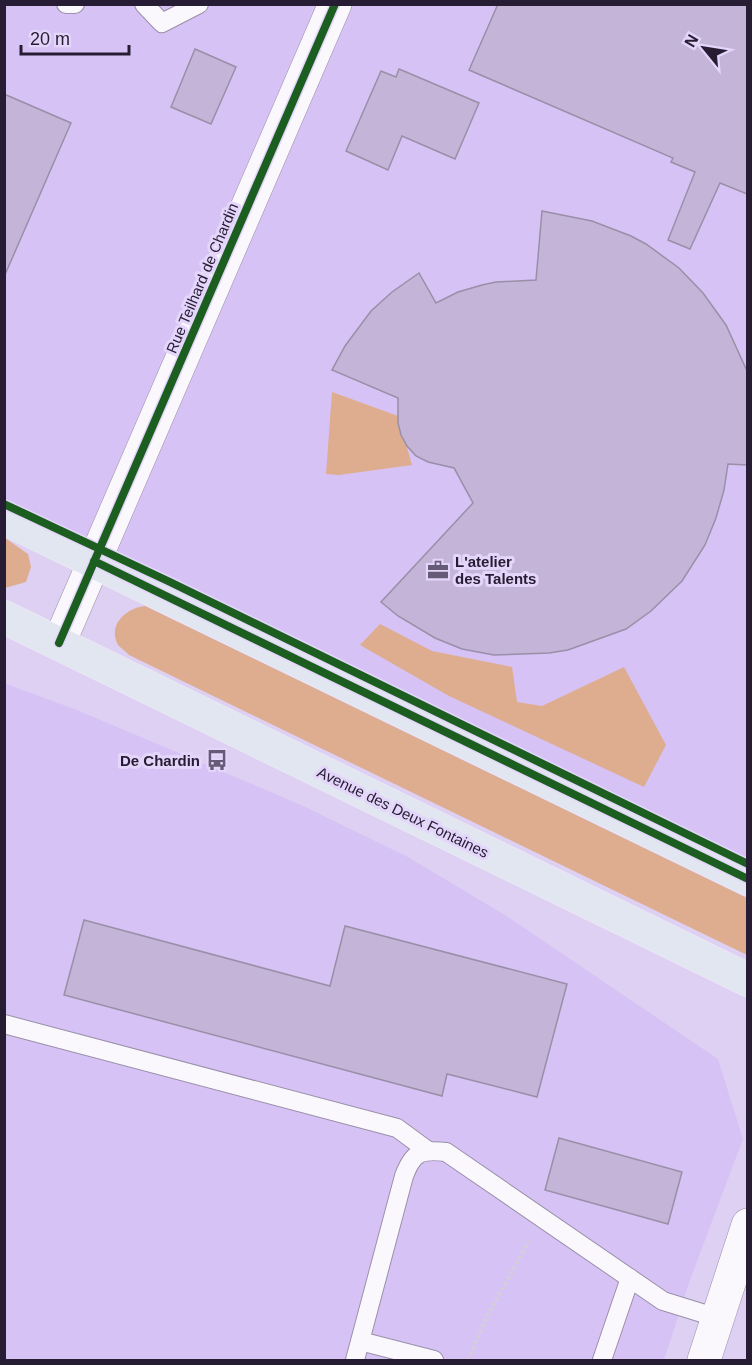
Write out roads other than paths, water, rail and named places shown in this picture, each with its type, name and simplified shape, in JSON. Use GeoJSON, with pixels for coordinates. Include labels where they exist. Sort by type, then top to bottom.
{"type":"FeatureCollection","features":[{"type":"Feature","properties":{"kind":"main road"},"geometry":{"type":"LineString","coordinates":[[4,518],[747,879]]}},
{"type":"Feature","properties":{"kind":"main road","name":"Avenue des Deux Fontaines"},"geometry":{"type":"LineString","coordinates":[[4,617],[747,980]]}},
{"type":"Feature","properties":{"kind":"street","name":"Rue Teilhard de Chardin"},"geometry":{"type":"LineString","coordinates":[[94,561],[335,4]]}},
{"type":"Feature","properties":{"kind":"street"},"geometry":{"type":"LineString","coordinates":[[59,643],[94,561]]}},
{"type":"Feature","properties":{"kind":"street"},"geometry":{"type":"LineString","coordinates":[[704,1360],[747,1225]]}},
{"type":"Feature","properties":{"kind":"lane"},"geometry":{"type":"LineString","coordinates":[[66,4],[75,4]]}},
{"type":"Feature","properties":{"kind":"lane"},"geometry":{"type":"LineString","coordinates":[[144,4],[162,23],[199,4]]}},
{"type":"Feature","properties":{"kind":"lane"},"geometry":{"type":"LineString","coordinates":[[4,1024],[397,1128],[427,1150],[446,1152],[663,1301],[718,1318]]}},
{"type":"Feature","properties":{"kind":"lane"},"geometry":{"type":"LineString","coordinates":[[355,1360],[404,1176],[411,1159],[427,1150]]}},
{"type":"Feature","properties":{"kind":"lane"},"geometry":{"type":"LineString","coordinates":[[602,1360],[630,1278]]}},
{"type":"Feature","properties":{"kind":"lane"},"geometry":{"type":"LineString","coordinates":[[360,1341],[434,1360]]}},
{"type":"Feature","properties":{"kind":"place","name":"L'atelier des Talents"},"geometry":{"type":"Point","coordinates":[438,570]}},
{"type":"Feature","properties":{"kind":"place","name":"De Chardin"},"geometry":{"type":"Point","coordinates":[217,760]}}]}
